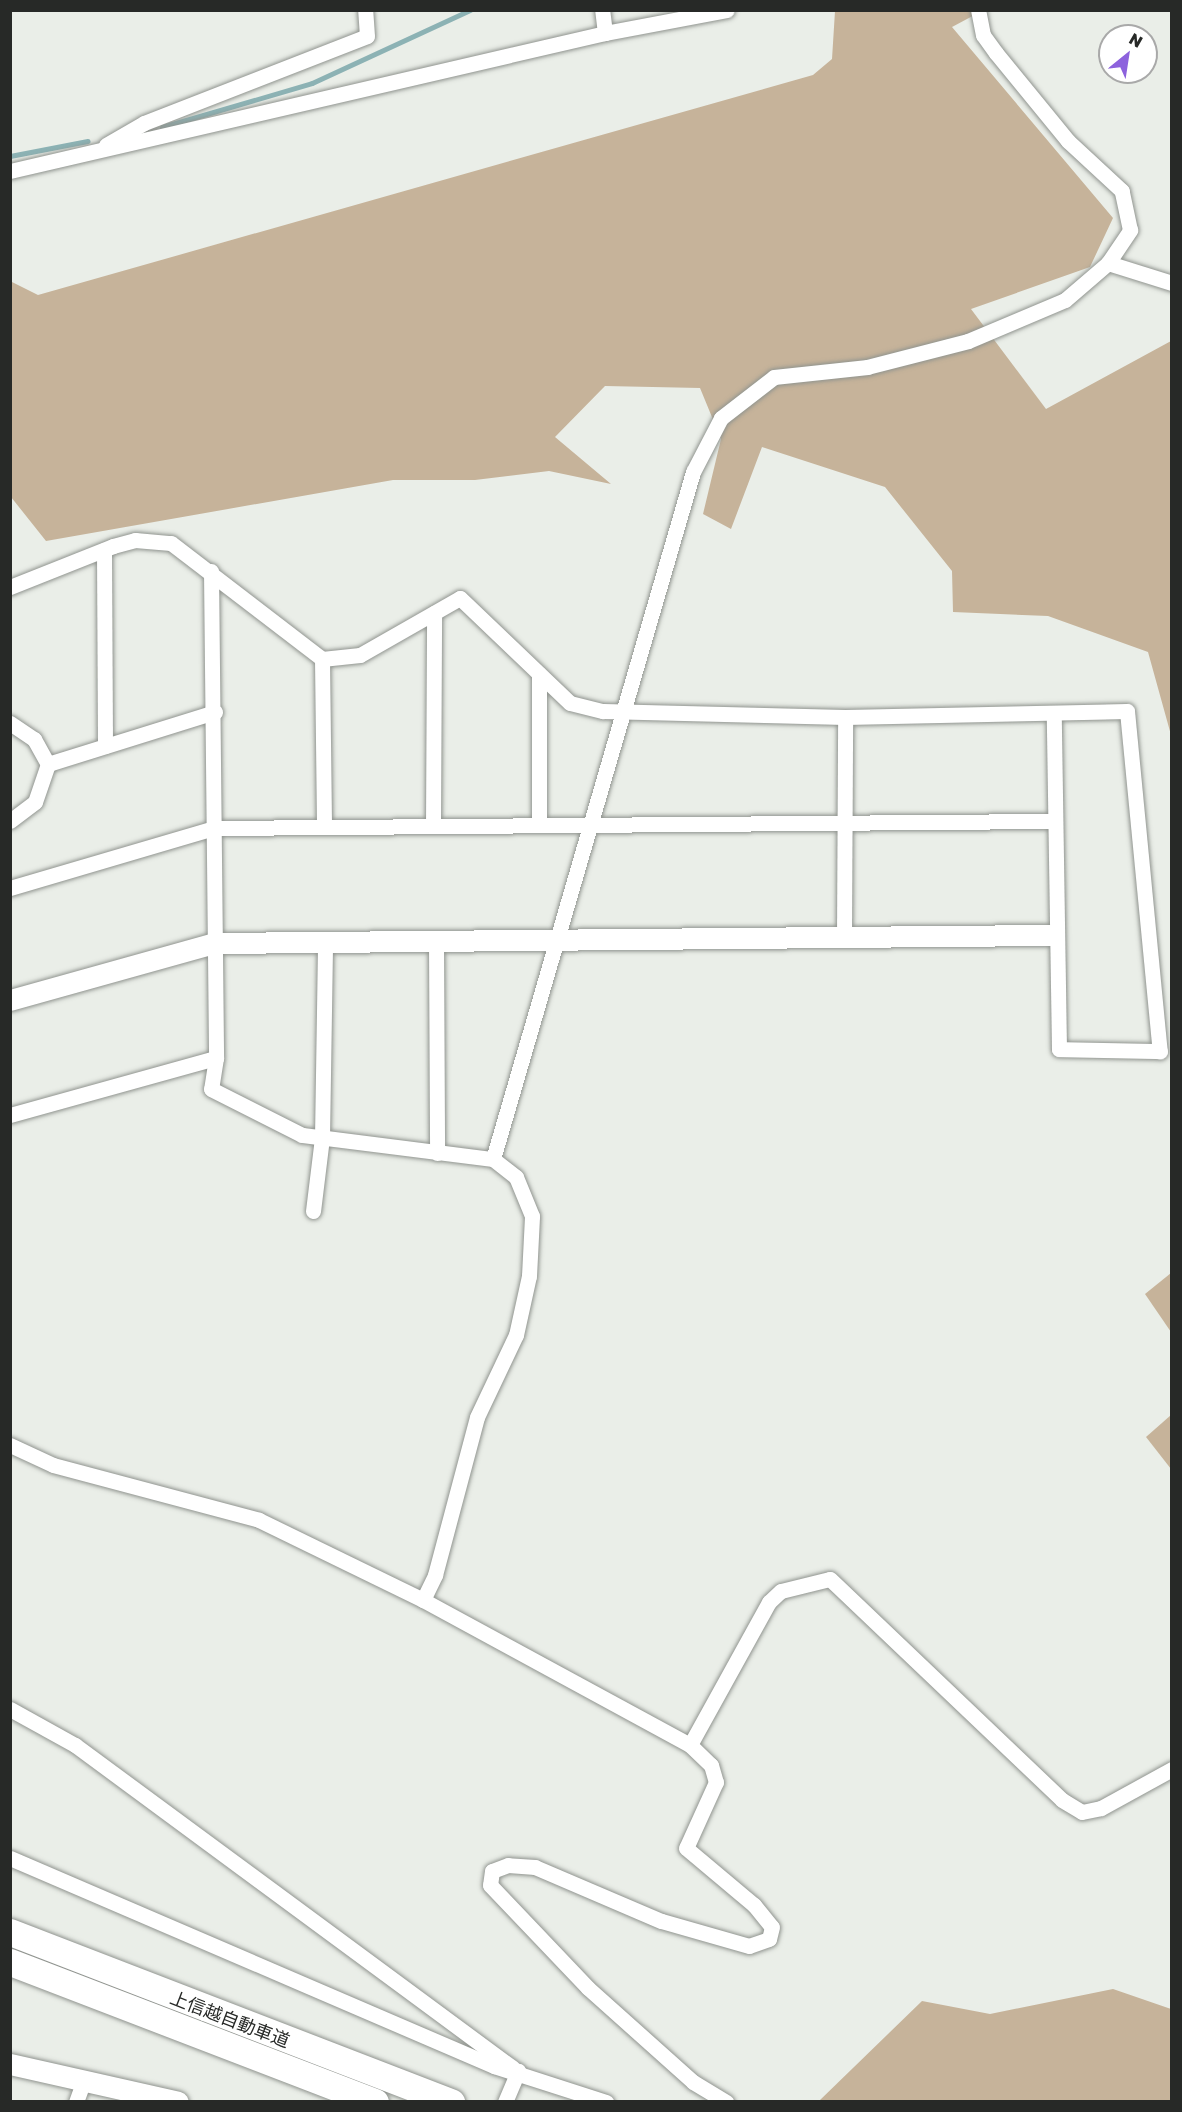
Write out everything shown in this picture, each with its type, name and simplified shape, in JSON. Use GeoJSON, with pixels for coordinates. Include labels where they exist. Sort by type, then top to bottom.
{"type":"FeatureCollection","features":[{"type":"Feature","properties":{"kind":"highway","name":"上信越自動車道"},"geometry":{"type":"LineString","coordinates":[[10,1932],[451,2102]]}},
{"type":"Feature","properties":{"kind":"highway","name":"上信越自動車道"},"geometry":{"type":"LineString","coordinates":[[10,1962],[375,2102]]}},
{"type":"Feature","properties":{"kind":"street"},"geometry":{"type":"LineString","coordinates":[[93,153],[144,123],[367,36],[365,10]]}},
{"type":"Feature","properties":{"kind":"street"},"geometry":{"type":"LineString","coordinates":[[602,10],[605,33]]}},
{"type":"Feature","properties":{"kind":"street"},"geometry":{"type":"LineString","coordinates":[[10,171],[605,33],[727,10]]}},
{"type":"Feature","properties":{"kind":"street"},"geometry":{"type":"LineString","coordinates":[[493,1160],[554,941],[594,823],[622,710],[693,472],[726,412],[774,377],[867,367],[968,341],[1065,300],[1108,263],[1130,230],[1122,191],[1068,141],[996,53],[983,35],[978,10]]}},
{"type":"Feature","properties":{"kind":"street"},"geometry":{"type":"LineString","coordinates":[[1108,263],[1172,282]]}},
{"type":"Feature","properties":{"kind":"street"},"geometry":{"type":"LineString","coordinates":[[10,587],[135,540],[171,543],[211,571],[322,659],[360,656],[460,598],[570,703],[622,710],[845,717],[1127,711],[1160,1051],[1059,1048],[1054,935],[1054,713]]}},
{"type":"Feature","properties":{"kind":"street"},"geometry":{"type":"LineString","coordinates":[[104,550],[105,746]]}},
{"type":"Feature","properties":{"kind":"street"},"geometry":{"type":"LineString","coordinates":[[211,571],[215,712],[216,1058],[211,1089],[276,1126],[322,1138],[493,1160],[516,1177],[532,1216],[529,1276],[516,1335],[477,1417],[435,1575],[423,1600]]}},
{"type":"Feature","properties":{"kind":"street"},"geometry":{"type":"LineString","coordinates":[[433,825],[434,613]]}},
{"type":"Feature","properties":{"kind":"street"},"geometry":{"type":"LineString","coordinates":[[322,659],[324,826]]}},
{"type":"Feature","properties":{"kind":"street"},"geometry":{"type":"LineString","coordinates":[[539,674],[539,824]]}},
{"type":"Feature","properties":{"kind":"street"},"geometry":{"type":"LineString","coordinates":[[48,764],[215,712]]}},
{"type":"Feature","properties":{"kind":"street"},"geometry":{"type":"LineString","coordinates":[[844,937],[845,717]]}},
{"type":"Feature","properties":{"kind":"street"},"geometry":{"type":"LineString","coordinates":[[10,723],[34,739],[48,764],[35,802],[10,821]]}},
{"type":"Feature","properties":{"kind":"street"},"geometry":{"type":"LineString","coordinates":[[10,888],[214,828],[844,819],[1054,821]]}},
{"type":"Feature","properties":{"kind":"street"},"geometry":{"type":"LineString","coordinates":[[10,1000],[214,943],[1054,935]]}},
{"type":"Feature","properties":{"kind":"street"},"geometry":{"type":"LineString","coordinates":[[314,1211],[322,1138],[325,942]]}},
{"type":"Feature","properties":{"kind":"street"},"geometry":{"type":"LineString","coordinates":[[436,942],[437,1153]]}},
{"type":"Feature","properties":{"kind":"street"},"geometry":{"type":"LineString","coordinates":[[10,1115],[216,1058]]}},
{"type":"Feature","properties":{"kind":"street"},"geometry":{"type":"LineString","coordinates":[[10,1445],[53,1465],[260,1520],[423,1600],[690,1745],[711,1765],[716,1782],[686,1848],[754,1905],[772,1927],[769,1939],[749,1946],[661,1921],[536,1867],[508,1865],[492,1871],[490,1885],[588,1988],[693,2082],[726,2102]]}},
{"type":"Feature","properties":{"kind":"street"},"geometry":{"type":"LineString","coordinates":[[690,1745],[769,1602],[781,1591],[830,1579],[1062,1800],[1082,1812],[1101,1808],[1172,1768]]}},
{"type":"Feature","properties":{"kind":"street"},"geometry":{"type":"LineString","coordinates":[[10,1709],[75,1745],[515,2076]]}},
{"type":"Feature","properties":{"kind":"street"},"geometry":{"type":"LineString","coordinates":[[10,1858],[515,2076],[606,2102]]}},
{"type":"Feature","properties":{"kind":"street"},"geometry":{"type":"LineString","coordinates":[[10,2064],[178,2102]]}},
{"type":"Feature","properties":{"kind":"street"},"geometry":{"type":"LineString","coordinates":[[505,2102],[515,2076]]}},
{"type":"Feature","properties":{"kind":"street"},"geometry":{"type":"LineString","coordinates":[[76,2102],[84,2080]]}},
{"type":"Feature","properties":{"kind":"shaded area"},"geometry":{"type":"Polygon","coordinates":[[[835,11],[982,11],[952,27],[1113,218],[1090,267],[971,309],[1046,409],[1171,341],[1171,735],[1148,652],[1048,616],[953,612],[952,571],[885,487],[762,447],[731,529],[703,514],[721,439],[700,388],[605,386],[555,437],[611,484],[549,471],[475,480],[393,480],[46,541],[11,497],[10,281],[38,295],[813,75],[832,59],[835,11]]]}},
{"type":"Feature","properties":{"kind":"shaded area"},"geometry":{"type":"Polygon","coordinates":[[[1171,1273],[1171,1332],[1145,1294],[1171,1273]]]}},
{"type":"Feature","properties":{"kind":"shaded area"},"geometry":{"type":"Polygon","coordinates":[[[1171,1415],[1171,1469],[1146,1437],[1171,1415]]]}},
{"type":"Feature","properties":{"kind":"shaded area"},"geometry":{"type":"Polygon","coordinates":[[[1113,1989],[1171,2009],[1171,2101],[819,2101],[922,2001],[990,2014],[1113,1989]]]}},
{"type":"Feature","properties":{"kind":"waterway"},"geometry":{"type":"LineString","coordinates":[[162,127],[312,83],[470,10]]}},
{"type":"Feature","properties":{"kind":"waterway"},"geometry":{"type":"LineString","coordinates":[[10,156],[88,141]]}}]}
